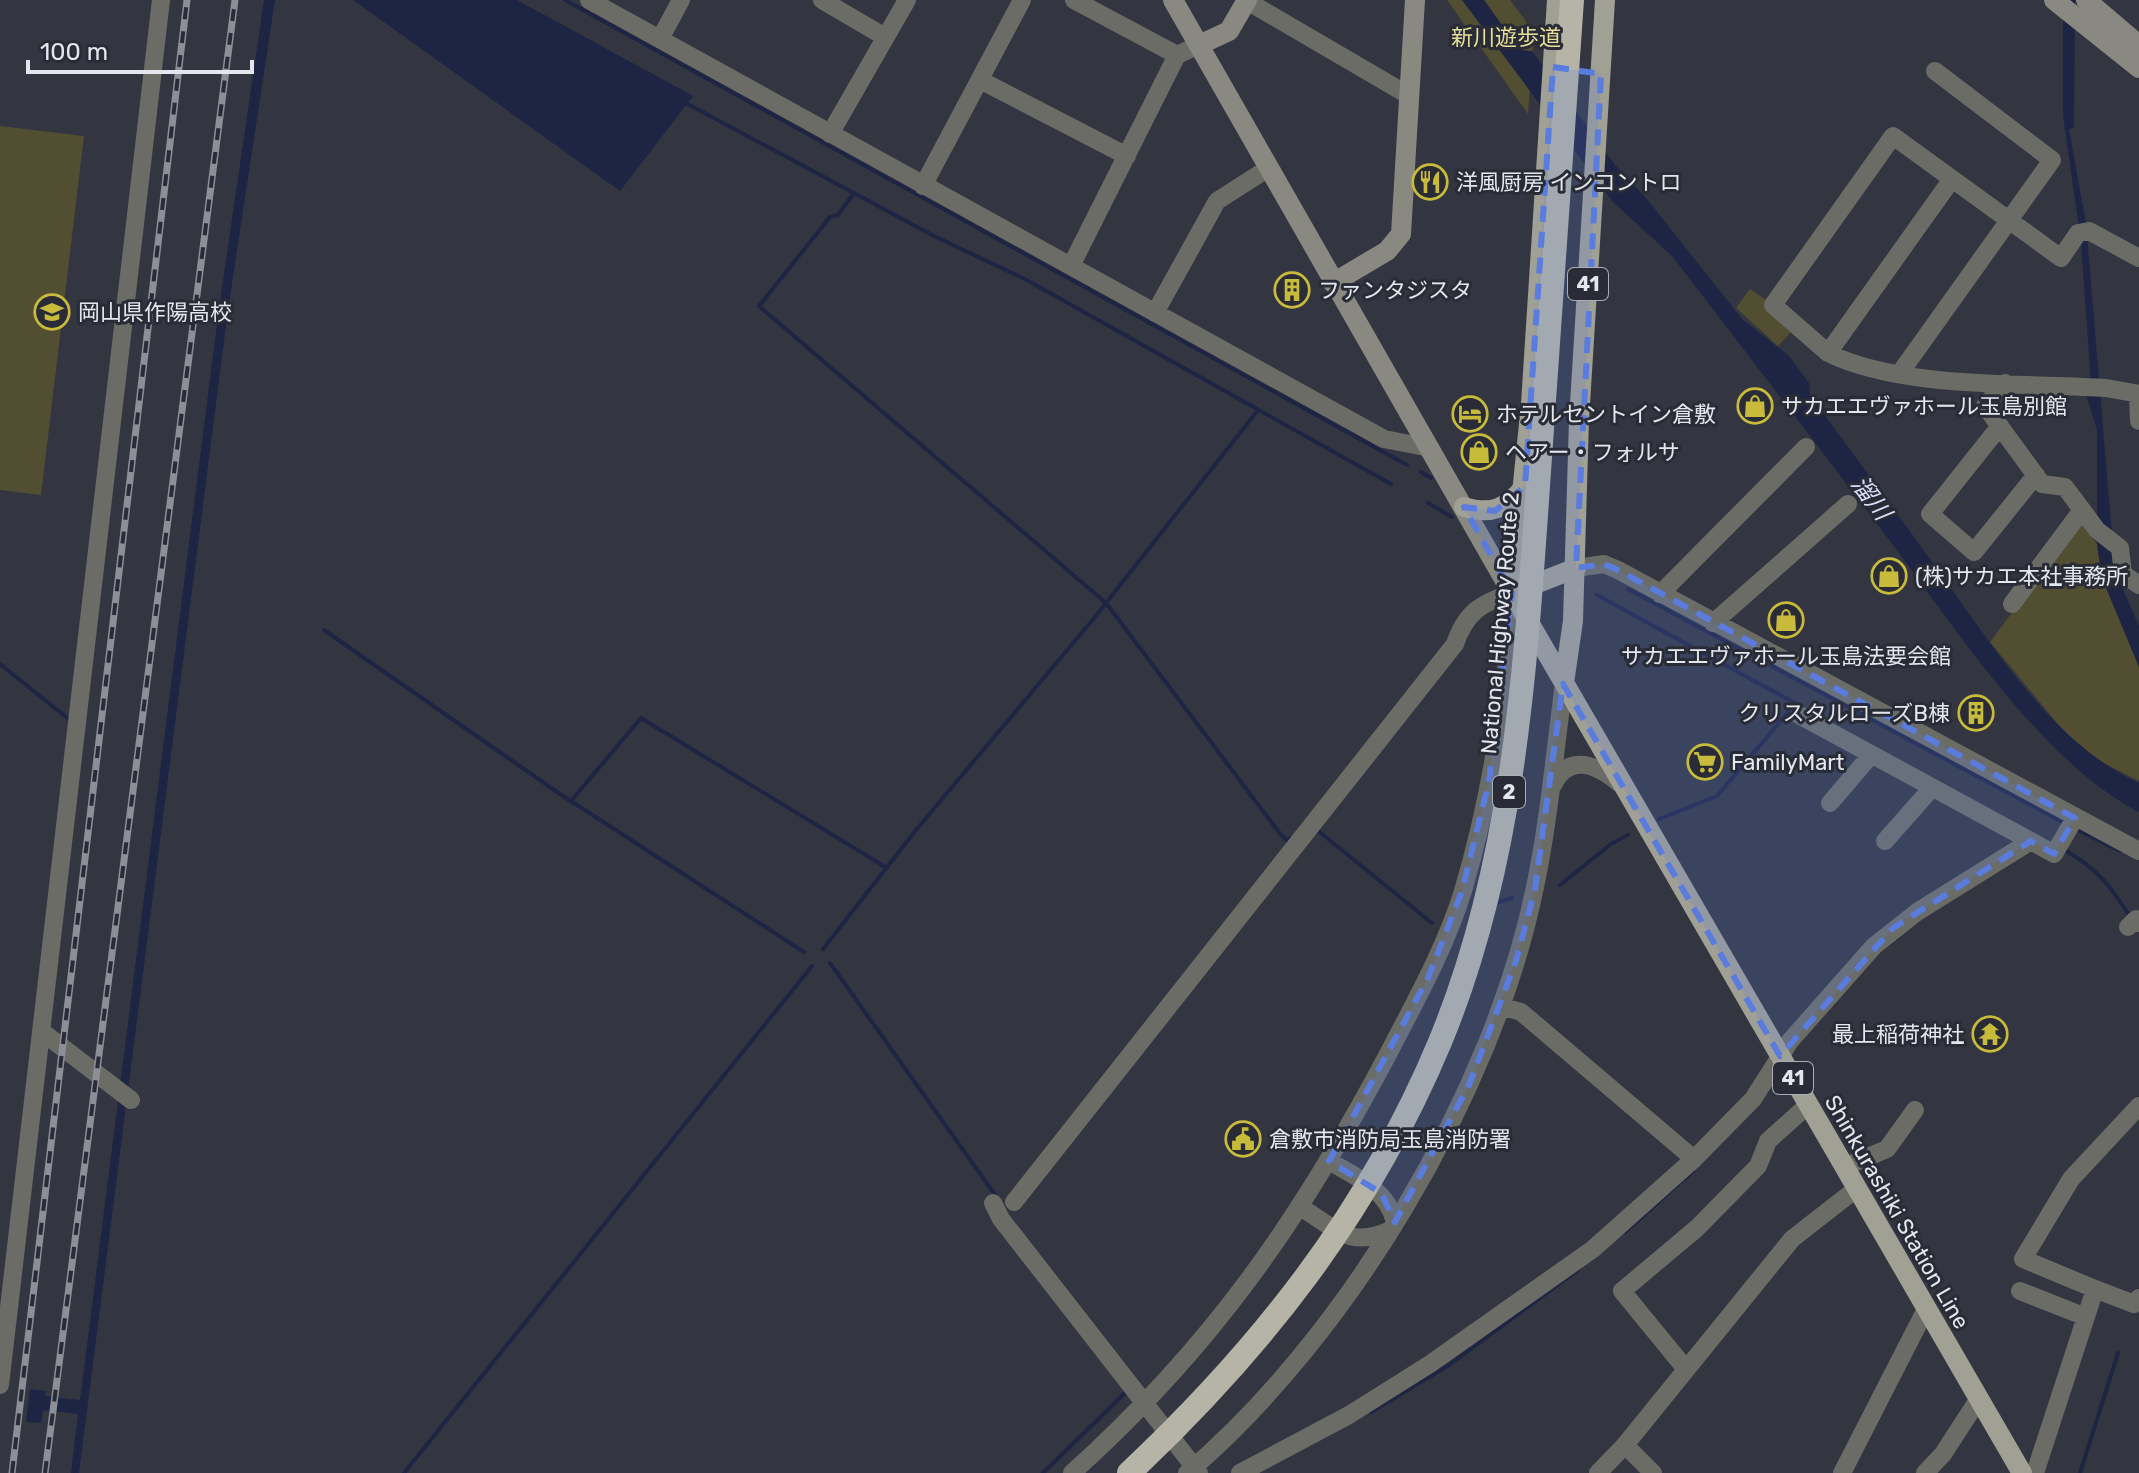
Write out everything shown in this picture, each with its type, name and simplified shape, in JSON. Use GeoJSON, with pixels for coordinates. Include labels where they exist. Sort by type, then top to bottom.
{"type":"FeatureCollection","features":[{"type":"Feature","properties":{"kind":"highway","name":"National Highway Route 2"},"geometry":{"type":"LineString","coordinates":[[1129,1473],[1203,1402],[1303,1285],[1345,1222],[1409,1111],[1464,978],[1493,875],[1515,756],[1533,555],[1572,0]]}},
{"type":"Feature","properties":{"kind":"main road","name":"41"},"geometry":{"type":"LineString","coordinates":[[1512,593],[1525,486],[1557,0]]}},
{"type":"Feature","properties":{"kind":"main road","name":"41"},"geometry":{"type":"LineString","coordinates":[[1564,683],[1576,568],[1579,428],[1605,0]]}},
{"type":"Feature","properties":{"kind":"main road"},"geometry":{"type":"LineString","coordinates":[[1553,67],[1601,74]]}},
{"type":"Feature","properties":{"kind":"main road"},"geometry":{"type":"LineString","coordinates":[[1529,424],[1579,428]]}},
{"type":"Feature","properties":{"kind":"main road"},"geometry":{"type":"LineString","coordinates":[[1464,507],[1495,511],[1515,499],[1525,486]]}},
{"type":"Feature","properties":{"kind":"main road"},"geometry":{"type":"LineString","coordinates":[[1512,593],[1576,568]]}},
{"type":"Feature","properties":{"kind":"main road","name":"Shinkurashiki Station Line"},"geometry":{"type":"LineString","coordinates":[[1512,593],[1619,783],[2022,1473]]}},
{"type":"Feature","properties":{"kind":"street"},"geometry":{"type":"LineString","coordinates":[[0,1385],[161,0]]}},
{"type":"Feature","properties":{"kind":"street"},"geometry":{"type":"LineString","coordinates":[[589,0],[1384,439],[1430,448]]}},
{"type":"Feature","properties":{"kind":"street"},"geometry":{"type":"LineString","coordinates":[[660,39],[681,0]]}},
{"type":"Feature","properties":{"kind":"street"},"geometry":{"type":"LineString","coordinates":[[822,0],[885,37]]}},
{"type":"Feature","properties":{"kind":"street"},"geometry":{"type":"LineString","coordinates":[[830,134],[907,0]]}},
{"type":"Feature","properties":{"kind":"street"},"geometry":{"type":"LineString","coordinates":[[923,186],[1022,0]]}},
{"type":"Feature","properties":{"kind":"street"},"geometry":{"type":"LineString","coordinates":[[1074,0],[1177,55]]}},
{"type":"Feature","properties":{"kind":"street"},"geometry":{"type":"LineString","coordinates":[[1072,1473],[1137,1394],[1234,1304],[1329,1161],[1428,978],[1462,891],[1489,781],[1512,593],[1173,0]]}},
{"type":"Feature","properties":{"kind":"street"},"geometry":{"type":"LineString","coordinates":[[1071,266],[1177,55],[1229,31],[1247,0],[1408,95]]}},
{"type":"Feature","properties":{"kind":"street"},"geometry":{"type":"LineString","coordinates":[[1333,283],[1387,251],[1401,234],[1415,0]]}},
{"type":"Feature","properties":{"kind":"street"},"geometry":{"type":"LineString","coordinates":[[2054,0],[2139,68]]}},
{"type":"Feature","properties":{"kind":"street"},"geometry":{"type":"LineString","coordinates":[[2085,0],[2098,33]]}},
{"type":"Feature","properties":{"kind":"street"},"geometry":{"type":"LineString","coordinates":[[2085,0],[2139,45]]}},
{"type":"Feature","properties":{"kind":"street"},"geometry":{"type":"LineString","coordinates":[[1900,373],[2052,160],[1935,71]]}},
{"type":"Feature","properties":{"kind":"street"},"geometry":{"type":"LineString","coordinates":[[980,80],[1127,156]]}},
{"type":"Feature","properties":{"kind":"street"},"geometry":{"type":"LineString","coordinates":[[2139,258],[2084,232],[2061,258],[1893,136],[1773,305],[1828,353],[1857,367],[2005,383],[2106,388],[2138,394],[2139,421]]}},
{"type":"Feature","properties":{"kind":"street"},"geometry":{"type":"LineString","coordinates":[[1155,313],[1217,201],[1267,169]]}},
{"type":"Feature","properties":{"kind":"street"},"geometry":{"type":"LineString","coordinates":[[1828,353],[1952,179]]}},
{"type":"Feature","properties":{"kind":"street"},"geometry":{"type":"LineString","coordinates":[[2005,383],[1985,406],[2042,484],[2065,487],[2097,530],[2120,548],[2123,574],[2139,585]]}},
{"type":"Feature","properties":{"kind":"street"},"geometry":{"type":"LineString","coordinates":[[2000,426],[1930,514],[1974,552],[2036,475]]}},
{"type":"Feature","properties":{"kind":"street"},"geometry":{"type":"LineString","coordinates":[[1660,594],[1806,447]]}},
{"type":"Feature","properties":{"kind":"street"},"geometry":{"type":"LineString","coordinates":[[1713,623],[1848,504]]}},
{"type":"Feature","properties":{"kind":"street"},"geometry":{"type":"LineString","coordinates":[[2012,604],[2082,510]]}},
{"type":"Feature","properties":{"kind":"street"},"geometry":{"type":"LineString","coordinates":[[1576,568],[1604,564],[1713,623],[2055,837]]}},
{"type":"Feature","properties":{"kind":"street"},"geometry":{"type":"LineString","coordinates":[[1014,1202],[1455,644],[1463,621],[1478,605],[1512,593]]}},
{"type":"Feature","properties":{"kind":"street"},"geometry":{"type":"LineString","coordinates":[[993,1203],[1001,1219],[1194,1471],[1281,1380],[1374,1257],[1447,1130],[1501,1006],[1535,889],[1552,786],[1564,683]]}},
{"type":"Feature","properties":{"kind":"street"},"geometry":{"type":"LineString","coordinates":[[1799,715],[1931,789],[2055,837],[2139,851]]}},
{"type":"Feature","properties":{"kind":"street"},"geometry":{"type":"LineString","coordinates":[[1830,803],[1871,755]]}},
{"type":"Feature","properties":{"kind":"street"},"geometry":{"type":"LineString","coordinates":[[1552,786],[1557,775],[1584,763],[1596,766],[1619,783]]}},
{"type":"Feature","properties":{"kind":"street"},"geometry":{"type":"LineString","coordinates":[[1885,841],[1931,789]]}},
{"type":"Feature","properties":{"kind":"street"},"geometry":{"type":"LineString","coordinates":[[1240,1473],[1349,1415],[1505,1312],[1593,1249],[1694,1159],[1753,1099],[1780,1056],[1833,991],[1893,928],[2055,837]]}},
{"type":"Feature","properties":{"kind":"street"},"geometry":{"type":"LineString","coordinates":[[1501,1006],[1521,1012],[1694,1159]]}},
{"type":"Feature","properties":{"kind":"street"},"geometry":{"type":"LineString","coordinates":[[41,1031],[126,1096]]}},
{"type":"Feature","properties":{"kind":"street"},"geometry":{"type":"LineString","coordinates":[[1685,1368],[1622,1291],[1697,1228],[1758,1166],[1768,1141],[1808,1105]]}},
{"type":"Feature","properties":{"kind":"street"},"geometry":{"type":"LineString","coordinates":[[2139,1106],[2071,1179],[2023,1259],[2134,1304],[2139,1298]]}},
{"type":"Feature","properties":{"kind":"street"},"geometry":{"type":"LineString","coordinates":[[1844,1167],[1887,1149],[1915,1110]]}},
{"type":"Feature","properties":{"kind":"street"},"geometry":{"type":"LineString","coordinates":[[1329,1161],[1381,1193],[1392,1207],[1393,1226]]}},
{"type":"Feature","properties":{"kind":"street"},"geometry":{"type":"LineString","coordinates":[[1598,1473],[1625,1445],[1792,1239],[1856,1189]]}},
{"type":"Feature","properties":{"kind":"street"},"geometry":{"type":"LineString","coordinates":[[1300,1207],[1357,1240],[1369,1240],[1393,1226]]}},
{"type":"Feature","properties":{"kind":"street"},"geometry":{"type":"LineString","coordinates":[[2035,1473],[2095,1289]]}},
{"type":"Feature","properties":{"kind":"street"},"geometry":{"type":"LineString","coordinates":[[2020,1291],[2086,1317]]}},
{"type":"Feature","properties":{"kind":"street"},"geometry":{"type":"LineString","coordinates":[[1842,1473],[1925,1311]]}},
{"type":"Feature","properties":{"kind":"street"},"geometry":{"type":"LineString","coordinates":[[1925,1473],[1943,1454],[1978,1400]]}},
{"type":"Feature","properties":{"kind":"street"},"geometry":{"type":"LineString","coordinates":[[1625,1445],[1653,1473]]}},
{"type":"Feature","properties":{"kind":"highlighted area"},"geometry":{"type":"Polygon","coordinates":[[[1553,67],[1601,74],[1576,568],[1604,564],[1618,570],[2075,818],[2054,854],[2031,841],[1893,928],[1780,1056],[1563,684],[1535,889],[1516,961],[1469,1085],[1395,1222],[1381,1193],[1329,1161],[1428,978],[1462,891],[1489,781],[1511,624],[1512,593],[1464,507],[1495,511],[1525,486],[1553,67]]]}},
{"type":"Feature","properties":{"kind":"green space","name":"新川遊歩道"},"geometry":{"type":"Polygon","coordinates":[[[1447,0],[1510,0],[1534,32],[1528,114],[1447,0]]]}},
{"type":"Feature","properties":{"kind":"green space"},"geometry":{"type":"Polygon","coordinates":[[[0,126],[84,136],[41,495],[0,490],[0,126]]]}},
{"type":"Feature","properties":{"kind":"green space"},"geometry":{"type":"Polygon","coordinates":[[[1750,289],[1769,302],[1792,331],[1778,346],[1736,308],[1750,289]]]}},
{"type":"Feature","properties":{"kind":"green space"},"geometry":{"type":"Polygon","coordinates":[[[2080,522],[2097,544],[2102,578],[2139,667],[2139,781],[2090,756],[2062,729],[1990,642],[2080,522]]]}},
{"type":"Feature","properties":{"kind":"water"},"geometry":{"type":"Polygon","coordinates":[[[264,0],[275,0],[228,310],[79,1473],[71,1473],[78,1414],[43,1410],[41,1423],[26,1422],[30,1389],[46,1391],[45,1396],[80,1400],[219,308],[264,0]]]}},
{"type":"Feature","properties":{"kind":"water"},"geometry":{"type":"Polygon","coordinates":[[[353,0],[517,0],[693,96],[620,191],[353,0]]]}},
{"type":"Feature","properties":{"kind":"water","name":"溜川"},"geometry":{"type":"Polygon","coordinates":[[[1462,0],[1484,0],[1520,50],[1532,51],[1615,165],[1647,199],[1742,319],[1789,356],[1809,383],[1810,395],[2004,662],[2052,719],[2079,744],[2108,766],[2139,783],[2139,812],[2103,790],[2069,761],[2003,691],[1672,256],[1613,202],[1462,0]]]}},
{"type":"Feature","properties":{"kind":"water"},"geometry":{"type":"Polygon","coordinates":[[[2063,0],[2075,0],[2074,128],[2069,129],[2086,223],[2115,571],[2139,626],[2139,667],[2102,578],[2097,544],[2097,430],[2085,391],[2091,384],[2081,242],[2063,116],[2063,0]]]}},
{"type":"Feature","properties":{"kind":"waterway"},"geometry":{"type":"LineString","coordinates":[[565,0],[1407,465]]}},
{"type":"Feature","properties":{"kind":"waterway"},"geometry":{"type":"LineString","coordinates":[[682,101],[936,237],[1025,279],[1391,484]]}},
{"type":"Feature","properties":{"kind":"waterway"},"geometry":{"type":"LineString","coordinates":[[854,193],[838,215],[830,217],[759,306],[1106,603],[1281,835],[1288,841],[1290,838]]}},
{"type":"Feature","properties":{"kind":"waterway"},"geometry":{"type":"LineString","coordinates":[[823,949],[916,830],[1095,617],[1258,410]]}},
{"type":"Feature","properties":{"kind":"waterway"},"geometry":{"type":"LineString","coordinates":[[1421,472],[1431,478]]}},
{"type":"Feature","properties":{"kind":"waterway"},"geometry":{"type":"LineString","coordinates":[[1428,503],[1452,517]]}},
{"type":"Feature","properties":{"kind":"waterway"},"geometry":{"type":"LineString","coordinates":[[1628,589],[2066,824]]}},
{"type":"Feature","properties":{"kind":"waterway"},"geometry":{"type":"LineString","coordinates":[[1597,595],[1802,707]]}},
{"type":"Feature","properties":{"kind":"waterway"},"geometry":{"type":"LineString","coordinates":[[324,630],[560,794],[804,952]]}},
{"type":"Feature","properties":{"kind":"waterway"},"geometry":{"type":"LineString","coordinates":[[0,664],[71,721]]}},
{"type":"Feature","properties":{"kind":"waterway"},"geometry":{"type":"LineString","coordinates":[[1659,819],[1717,796],[1795,704]]}},
{"type":"Feature","properties":{"kind":"waterway"},"geometry":{"type":"LineString","coordinates":[[571,801],[641,718],[887,868]]}},
{"type":"Feature","properties":{"kind":"waterway"},"geometry":{"type":"LineString","coordinates":[[2074,828],[2120,851]]}},
{"type":"Feature","properties":{"kind":"waterway"},"geometry":{"type":"LineString","coordinates":[[1317,830],[1432,923]]}},
{"type":"Feature","properties":{"kind":"waterway"},"geometry":{"type":"LineString","coordinates":[[1560,885],[1611,844],[1628,835]]}},
{"type":"Feature","properties":{"kind":"waterway"},"geometry":{"type":"LineString","coordinates":[[2063,849],[2102,878],[2131,918]]}},
{"type":"Feature","properties":{"kind":"waterway"},"geometry":{"type":"LineString","coordinates":[[1493,904],[1512,898]]}},
{"type":"Feature","properties":{"kind":"waterway"},"geometry":{"type":"LineString","coordinates":[[830,963],[998,1199]]}},
{"type":"Feature","properties":{"kind":"waterway"},"geometry":{"type":"LineString","coordinates":[[404,1473],[812,966]]}},
{"type":"Feature","properties":{"kind":"waterway"},"geometry":{"type":"LineString","coordinates":[[1625,1232],[1693,1171]]}},
{"type":"Feature","properties":{"kind":"waterway"},"geometry":{"type":"LineString","coordinates":[[1371,1412],[1449,1365],[1578,1270]]}},
{"type":"Feature","properties":{"kind":"waterway"},"geometry":{"type":"LineString","coordinates":[[2080,1473],[2118,1353]]}},
{"type":"Feature","properties":{"kind":"waterway"},"geometry":{"type":"LineString","coordinates":[[1043,1473],[1129,1389]]}},
{"type":"Feature","properties":{"kind":"railway"},"geometry":{"type":"LineString","coordinates":[[12,1473],[187,0]]}},
{"type":"Feature","properties":{"kind":"railway"},"geometry":{"type":"LineString","coordinates":[[45,1473],[235,0]]}},
{"type":"Feature","properties":{"kind":"place","name":"洋風厨房 インコントロ"},"geometry":{"type":"Point","coordinates":[1430,182]}},
{"type":"Feature","properties":{"kind":"place","name":"ファンタジスタ"},"geometry":{"type":"Point","coordinates":[1292,290]}},
{"type":"Feature","properties":{"kind":"place","name":"岡山県作陽高校"},"geometry":{"type":"Point","coordinates":[52,312]}},
{"type":"Feature","properties":{"kind":"place","name":"サカエエヴァホール玉島別館"},"geometry":{"type":"Point","coordinates":[1755,406]}},
{"type":"Feature","properties":{"kind":"place","name":"ホテルセントイン倉敷"},"geometry":{"type":"Point","coordinates":[1470,414]}},
{"type":"Feature","properties":{"kind":"place","name":"ヘアー・フォルサ"},"geometry":{"type":"Point","coordinates":[1479,452]}},
{"type":"Feature","properties":{"kind":"place","name":"(株)サカエ本社事務所"},"geometry":{"type":"Point","coordinates":[1889,576]}},
{"type":"Feature","properties":{"kind":"place","name":"サカエエヴァホール玉島法要会館"},"geometry":{"type":"Point","coordinates":[1786,620]}},
{"type":"Feature","properties":{"kind":"place","name":"クリスタルローズB棟"},"geometry":{"type":"Point","coordinates":[1976,713]}},
{"type":"Feature","properties":{"kind":"place","name":"FamilyMart"},"geometry":{"type":"Point","coordinates":[1705,762]}},
{"type":"Feature","properties":{"kind":"place","name":"最上稲荷神社"},"geometry":{"type":"Point","coordinates":[1990,1034]}},
{"type":"Feature","properties":{"kind":"place","name":"倉敷市消防局玉島消防署"},"geometry":{"type":"Point","coordinates":[1243,1139]}}]}
